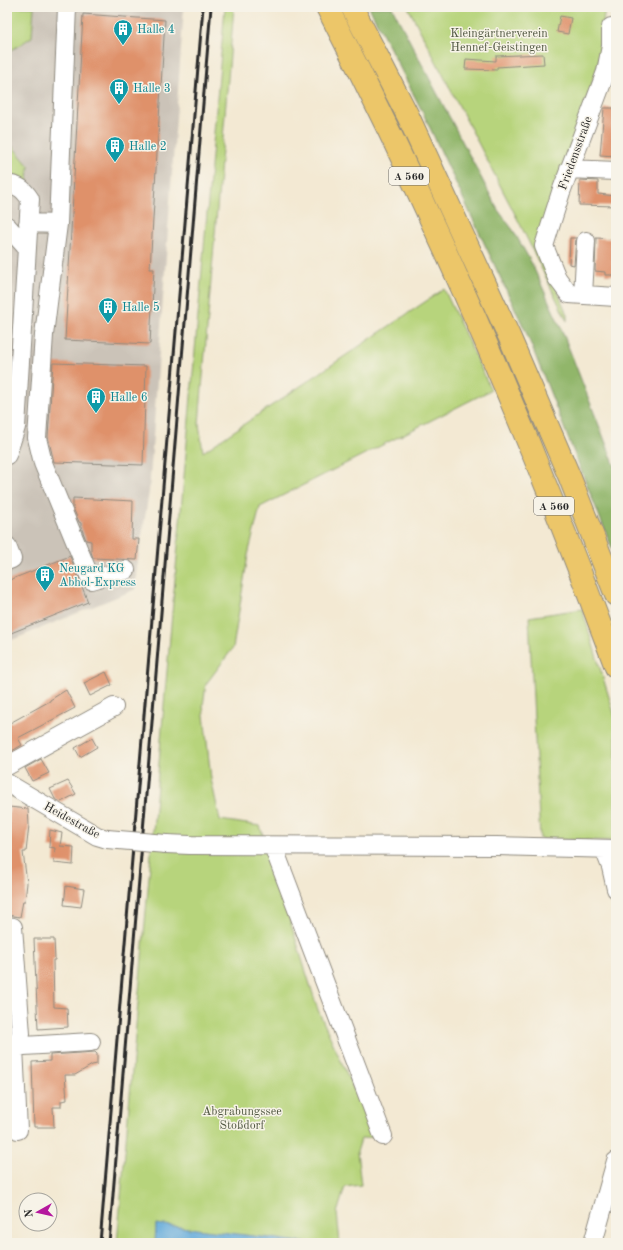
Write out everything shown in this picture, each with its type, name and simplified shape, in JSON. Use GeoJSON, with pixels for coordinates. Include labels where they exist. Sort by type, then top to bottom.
{"type":"FeatureCollection","features":[{"type":"Feature","properties":{"kind":"highway","name":"A 560"},"geometry":{"type":"LineString","coordinates":[[327,7],[354,59],[438,236],[484,340],[544,480],[616,667]]}},
{"type":"Feature","properties":{"kind":"highway","name":"A 560"},"geometry":{"type":"LineString","coordinates":[[352,7],[408,116],[509,336],[570,478],[616,595]]}},
{"type":"Feature","properties":{"kind":"street"},"geometry":{"type":"LineString","coordinates":[[67,7],[58,224],[44,335],[37,438],[43,462],[91,580],[126,570]]}},
{"type":"Feature","properties":{"kind":"street","name":"Friedensstraße"},"geometry":{"type":"LineString","coordinates":[[613,27],[606,72],[569,169],[544,246],[556,278],[569,294],[616,297]]}},
{"type":"Feature","properties":{"kind":"street"},"geometry":{"type":"LineString","coordinates":[[569,169],[616,171]]}},
{"type":"Feature","properties":{"kind":"street"},"geometry":{"type":"LineString","coordinates":[[7,185],[16,185],[24,191],[30,199],[16,339],[19,380],[16,427],[7,455]]}},
{"type":"Feature","properties":{"kind":"street"},"geometry":{"type":"LineString","coordinates":[[28,223],[58,224]]}},
{"type":"Feature","properties":{"kind":"street"},"geometry":{"type":"LineString","coordinates":[[8,228],[26,247]]}},
{"type":"Feature","properties":{"kind":"street"},"geometry":{"type":"LineString","coordinates":[[583,295],[586,241]]}},
{"type":"Feature","properties":{"kind":"street"},"geometry":{"type":"LineString","coordinates":[[16,339],[44,335]]}},
{"type":"Feature","properties":{"kind":"street"},"geometry":{"type":"LineString","coordinates":[[19,380],[42,382]]}},
{"type":"Feature","properties":{"kind":"street"},"geometry":{"type":"LineString","coordinates":[[14,436],[37,438]]}},
{"type":"Feature","properties":{"kind":"street"},"geometry":{"type":"LineString","coordinates":[[7,546],[12,559],[7,561]]}},
{"type":"Feature","properties":{"kind":"street"},"geometry":{"type":"LineString","coordinates":[[7,766],[114,707]]}},
{"type":"Feature","properties":{"kind":"street","name":"Heidestraße"},"geometry":{"type":"LineString","coordinates":[[7,783],[97,836],[108,839],[166,844],[274,846],[497,846],[610,849]]}},
{"type":"Feature","properties":{"kind":"street"},"geometry":{"type":"LineString","coordinates":[[274,846],[383,1136]]}},
{"type":"Feature","properties":{"kind":"street"},"geometry":{"type":"LineString","coordinates":[[610,849],[611,867],[616,889]]}},
{"type":"Feature","properties":{"kind":"street"},"geometry":{"type":"LineString","coordinates":[[7,926],[13,926],[22,1034],[10,1047],[18,1130]]}},
{"type":"Feature","properties":{"kind":"street"},"geometry":{"type":"LineString","coordinates":[[10,1047],[91,1042]]}},
{"type":"Feature","properties":{"kind":"street"},"geometry":{"type":"LineString","coordinates":[[593,1243],[616,1161]]}},
{"type":"Feature","properties":{"kind":"shaded area"},"geometry":{"type":"Polygon","coordinates":[[[7,7],[184,7],[149,492],[136,573],[136,589],[7,642],[7,7]]]}},
{"type":"Feature","properties":{"kind":"green space"},"geometry":{"type":"Polygon","coordinates":[[[7,7],[34,7],[32,37],[7,53],[7,7]]]}},
{"type":"Feature","properties":{"kind":"green space","name":"Abgrabungssee Stoßdorf"},"geometry":{"type":"Polygon","coordinates":[[[225,7],[234,7],[199,424],[203,452],[444,289],[491,390],[260,507],[248,555],[233,648],[206,684],[203,706],[211,779],[220,820],[260,826],[318,1010],[375,1136],[361,1139],[357,1152],[361,1185],[345,1187],[337,1213],[340,1243],[117,1243],[225,7]]]}},
{"type":"Feature","properties":{"kind":"green space"},"geometry":{"type":"Polygon","coordinates":[[[369,7],[392,7],[498,210],[513,230],[531,262],[561,328],[616,469],[616,558],[526,332],[422,111],[369,7]]]}},
{"type":"Feature","properties":{"kind":"green space","name":"Kleingärtnerverein Hennef-Geistingen"},"geometry":{"type":"Polygon","coordinates":[[[408,7],[605,7],[598,65],[539,243],[567,315],[567,321],[520,224],[408,7]]]}},
{"type":"Feature","properties":{"kind":"green space"},"geometry":{"type":"Polygon","coordinates":[[[7,140],[29,166],[28,182],[18,176],[7,175],[7,140]]]}},
{"type":"Feature","properties":{"kind":"green space"},"geometry":{"type":"Polygon","coordinates":[[[582,609],[616,720],[616,841],[540,839],[529,617],[582,609]]]}},
{"type":"Feature","properties":{"kind":"water"},"geometry":{"type":"Polygon","coordinates":[[[156,1224],[310,1243],[155,1243],[156,1224]]]}},
{"type":"Feature","properties":{"kind":"building"},"geometry":{"type":"Polygon","coordinates":[[[83,14],[165,20],[150,269],[154,269],[150,344],[65,340],[83,14]]]}},
{"type":"Feature","properties":{"kind":"building"},"geometry":{"type":"Polygon","coordinates":[[[560,16],[571,18],[568,34],[557,32],[560,16]]]}},
{"type":"Feature","properties":{"kind":"building"},"geometry":{"type":"Polygon","coordinates":[[[543,54],[544,64],[497,67],[497,70],[465,69],[466,59],[496,61],[496,56],[543,54]]]}},
{"type":"Feature","properties":{"kind":"building"},"geometry":{"type":"Polygon","coordinates":[[[604,108],[616,108],[616,156],[600,155],[604,108]]]}},
{"type":"Feature","properties":{"kind":"building"},"geometry":{"type":"Polygon","coordinates":[[[580,180],[598,181],[598,194],[616,196],[616,206],[579,205],[580,180]]]}},
{"type":"Feature","properties":{"kind":"building"},"geometry":{"type":"Polygon","coordinates":[[[570,238],[576,238],[574,265],[569,264],[570,238]]]}},
{"type":"Feature","properties":{"kind":"building"},"geometry":{"type":"Polygon","coordinates":[[[596,238],[616,239],[616,275],[605,275],[605,272],[595,271],[596,238]]]}},
{"type":"Feature","properties":{"kind":"building","name":"Halle 6"},"geometry":{"type":"Polygon","coordinates":[[[53,363],[146,366],[143,465],[54,462],[48,437],[53,363]]]}},
{"type":"Feature","properties":{"kind":"building"},"geometry":{"type":"Polygon","coordinates":[[[73,498],[133,501],[132,539],[139,539],[137,560],[93,558],[91,552],[91,541],[86,540],[81,523],[79,522],[73,508],[73,498]]]}},
{"type":"Feature","properties":{"kind":"building","name":"Neugard KG Abhol-Express"},"geometry":{"type":"Polygon","coordinates":[[[70,556],[88,602],[11,633],[7,622],[7,581],[70,556]]]}},
{"type":"Feature","properties":{"kind":"building"},"geometry":{"type":"Polygon","coordinates":[[[106,672],[112,685],[90,696],[84,683],[106,672]]]}},
{"type":"Feature","properties":{"kind":"building"},"geometry":{"type":"Polygon","coordinates":[[[66,690],[75,708],[18,738],[22,745],[7,754],[7,718],[10,723],[50,701],[66,690]]]}},
{"type":"Feature","properties":{"kind":"building"},"geometry":{"type":"Polygon","coordinates":[[[92,738],[97,747],[80,757],[75,748],[92,738]]]}},
{"type":"Feature","properties":{"kind":"building"},"geometry":{"type":"Polygon","coordinates":[[[41,759],[49,773],[32,781],[25,768],[41,759]]]}},
{"type":"Feature","properties":{"kind":"building"},"geometry":{"type":"Polygon","coordinates":[[[68,781],[76,794],[61,802],[55,799],[50,789],[68,781]]]}},
{"type":"Feature","properties":{"kind":"building"},"geometry":{"type":"Polygon","coordinates":[[[9,807],[28,809],[29,825],[26,852],[23,852],[27,883],[25,901],[23,901],[20,917],[7,915],[9,807]]]}},
{"type":"Feature","properties":{"kind":"building"},"geometry":{"type":"Polygon","coordinates":[[[50,830],[62,833],[60,846],[74,847],[73,865],[54,863],[55,848],[49,847],[50,830]]]}},
{"type":"Feature","properties":{"kind":"building"},"geometry":{"type":"Polygon","coordinates":[[[66,886],[84,889],[81,907],[64,905],[66,886]]]}},
{"type":"Feature","properties":{"kind":"building"},"geometry":{"type":"Polygon","coordinates":[[[34,939],[54,939],[54,1007],[67,1008],[68,1027],[38,1029],[34,939]]]}},
{"type":"Feature","properties":{"kind":"building"},"geometry":{"type":"Polygon","coordinates":[[[95,1052],[97,1054],[97,1064],[92,1065],[75,1075],[65,1075],[67,1100],[61,1101],[61,1107],[53,1107],[54,1127],[34,1127],[32,1062],[50,1061],[50,1055],[95,1052]]]}},
{"type":"Feature","properties":{"kind":"railway"},"geometry":{"type":"LineString","coordinates":[[100,1243],[203,7]]}},
{"type":"Feature","properties":{"kind":"railway"},"geometry":{"type":"LineString","coordinates":[[109,1243],[211,7]]}},
{"type":"Feature","properties":{"kind":"place","name":"Halle 4"},"geometry":{"type":"Point","coordinates":[123,46]}},
{"type":"Feature","properties":{"kind":"place","name":"Halle 3"},"geometry":{"type":"Point","coordinates":[119,105]}},
{"type":"Feature","properties":{"kind":"place","name":"Halle 2"},"geometry":{"type":"Point","coordinates":[115,163]}},
{"type":"Feature","properties":{"kind":"place","name":"Halle 5"},"geometry":{"type":"Point","coordinates":[108,324]}},
{"type":"Feature","properties":{"kind":"place","name":"Halle 6"},"geometry":{"type":"Point","coordinates":[96,414]}},
{"type":"Feature","properties":{"kind":"place","name":"Neugard KG Abhol-Express"},"geometry":{"type":"Point","coordinates":[45,592]}}]}
